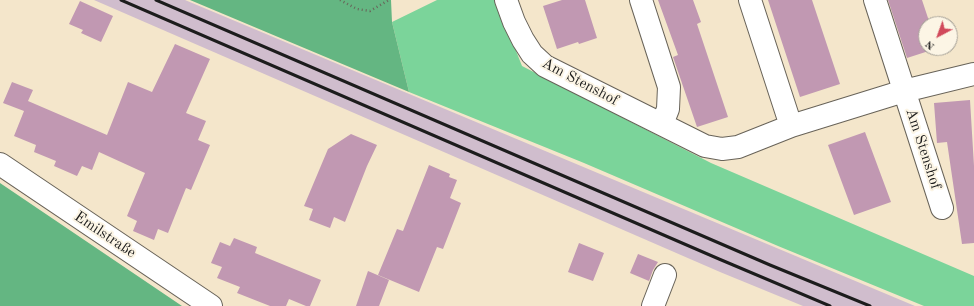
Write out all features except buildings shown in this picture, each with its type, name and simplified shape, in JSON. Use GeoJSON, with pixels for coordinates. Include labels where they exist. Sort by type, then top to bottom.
{"type":"FeatureCollection","features":[{"type":"Feature","properties":{"kind":"street","name":"Am Stenshof"},"geometry":{"type":"LineString","coordinates":[[506,0],[514,22],[523,40],[532,54],[545,66],[705,146],[722,149],[738,147],[791,126],[904,91],[974,74]]}},
{"type":"Feature","properties":{"kind":"street"},"geometry":{"type":"LineString","coordinates":[[641,0],[669,87],[668,109],[662,124]]}},
{"type":"Feature","properties":{"kind":"street"},"geometry":{"type":"LineString","coordinates":[[750,0],[791,126]]}},
{"type":"Feature","properties":{"kind":"street","name":"Am Stenshof"},"geometry":{"type":"LineString","coordinates":[[875,0],[942,208]]}},
{"type":"Feature","properties":{"kind":"street","name":"Emilstraße"},"geometry":{"type":"LineString","coordinates":[[0,164],[211,306]]}},
{"type":"Feature","properties":{"kind":"street"},"geometry":{"type":"LineString","coordinates":[[653,306],[664,275]]}},
{"type":"Feature","properties":{"kind":"path"},"geometry":{"type":"LineString","coordinates":[[340,0],[357,9],[370,10],[389,0]]}},
{"type":"Feature","properties":{"kind":"shaded area"},"geometry":{"type":"Polygon","coordinates":[[[94,0],[185,0],[915,306],[803,306],[720,272],[94,0]]]}},
{"type":"Feature","properties":{"kind":"green space"},"geometry":{"type":"Polygon","coordinates":[[[190,0],[391,0],[392,22],[409,92],[190,0]]]}},
{"type":"Feature","properties":{"kind":"green space"},"geometry":{"type":"Polygon","coordinates":[[[437,0],[496,0],[522,66],[711,163],[974,276],[974,306],[924,306],[778,246],[584,163],[409,92],[392,22],[437,0]]]}},
{"type":"Feature","properties":{"kind":"green space"},"geometry":{"type":"Polygon","coordinates":[[[0,183],[182,306],[0,306],[0,183]]]}},
{"type":"Feature","properties":{"kind":"railway"},"geometry":{"type":"LineString","coordinates":[[121,0],[830,306]]}},
{"type":"Feature","properties":{"kind":"railway"},"geometry":{"type":"LineString","coordinates":[[156,0],[770,265],[870,306]]}}]}
